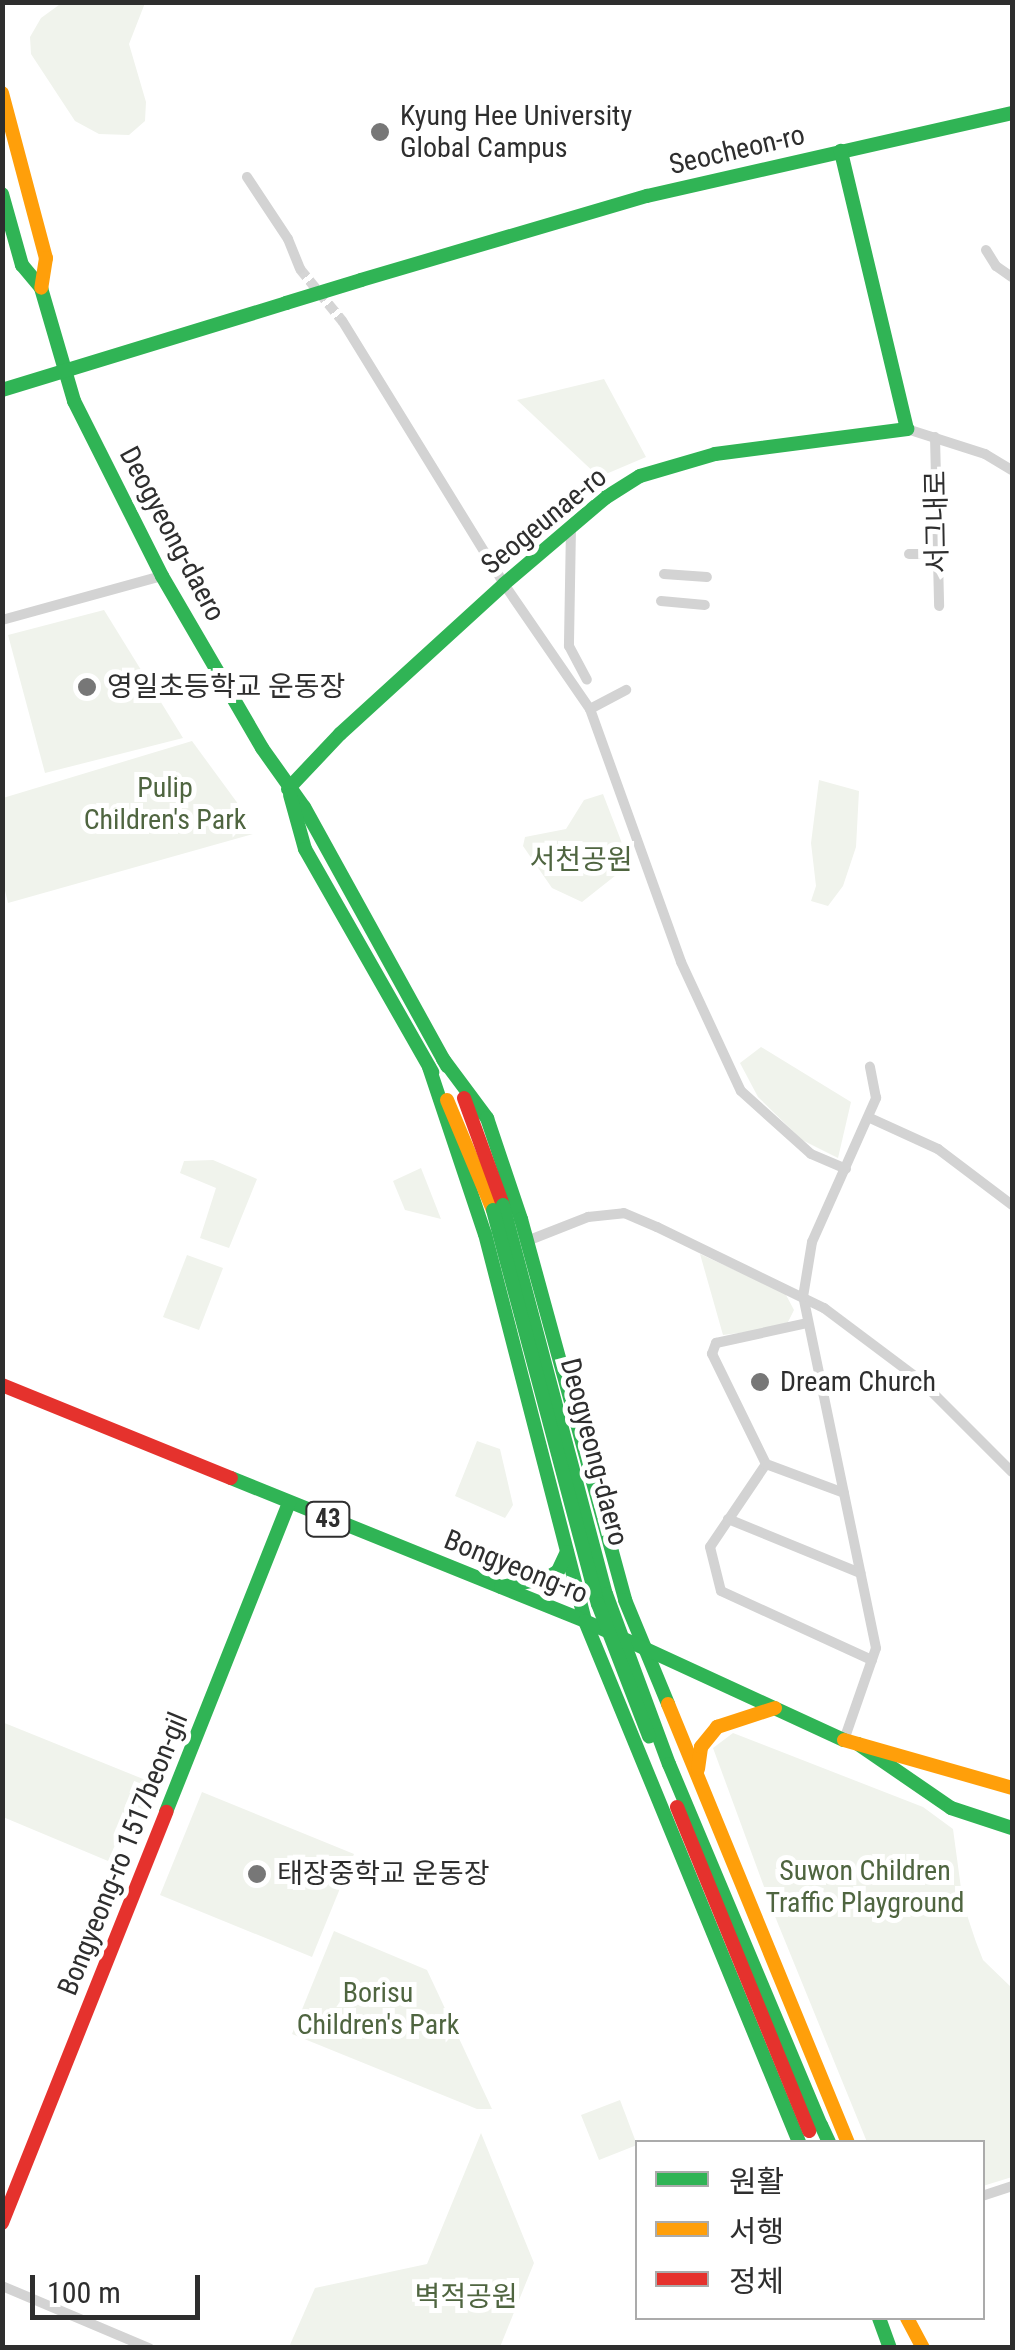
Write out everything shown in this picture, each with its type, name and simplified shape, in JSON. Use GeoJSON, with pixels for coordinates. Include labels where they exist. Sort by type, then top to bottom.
{"type":"FeatureCollection","features":[{"type":"Feature","properties":{"kind":"main road","name":"Deogyeong-daero"},"geometry":{"type":"LineString","coordinates":[[2,93],[46,258],[41,288]]}},
{"type":"Feature","properties":{"kind":"main road","name":"Seocheon-ro"},"geometry":{"type":"LineString","coordinates":[[65,370],[590,212],[1012,113]]}},
{"type":"Feature","properties":{"kind":"main road"},"geometry":{"type":"LineString","coordinates":[[841,151],[906,428]]}},
{"type":"Feature","properties":{"kind":"main road","name":"Deogyeong-daero"},"geometry":{"type":"LineString","coordinates":[[2,194],[22,265],[41,288],[74,401],[162,576],[288,789],[304,807],[473,1116],[606,1594],[811,2135]]}},
{"type":"Feature","properties":{"kind":"main road"},"geometry":{"type":"LineString","coordinates":[[2,390],[65,370]]}},
{"type":"Feature","properties":{"kind":"main road","name":"Seogeunae-ro"},"geometry":{"type":"LineString","coordinates":[[288,789],[340,734],[504,584],[640,476],[690,460],[906,428]]}},
{"type":"Feature","properties":{"kind":"main road","name":"Deogyeong-daero"},"geometry":{"type":"LineString","coordinates":[[288,789],[304,849],[460,1122],[498,1208]]}},
{"type":"Feature","properties":{"kind":"main road"},"geometry":{"type":"LineString","coordinates":[[444,1058],[487,1118],[528,1241],[625,1600],[649,1648],[847,2140]]}},
{"type":"Feature","properties":{"kind":"main road"},"geometry":{"type":"LineString","coordinates":[[429,1067],[485,1234],[585,1620],[811,2135]]}},
{"type":"Feature","properties":{"kind":"main road","name":"Bongyeong-ro"},"geometry":{"type":"LineString","coordinates":[[2,1385],[289,1504],[585,1620],[851,1742],[1012,1788]]}},
{"type":"Feature","properties":{"kind":"main road","name":"Bongyeong-ro 1517beon-gil"},"geometry":{"type":"LineString","coordinates":[[2,2223],[289,1504]]}},
{"type":"Feature","properties":{"kind":"main road"},"geometry":{"type":"LineString","coordinates":[[501,1587],[547,1578],[558,1570],[567,1551]]}},
{"type":"Feature","properties":{"kind":"main road"},"geometry":{"type":"LineString","coordinates":[[698,1770],[701,1747],[710,1732],[726,1722],[775,1708]]}},
{"type":"Feature","properties":{"kind":"main road"},"geometry":{"type":"LineString","coordinates":[[851,1742],[952,1808],[1012,1828]]}},
{"type":"Feature","properties":{"kind":"main road"},"geometry":{"type":"LineString","coordinates":[[881,2320],[890,2348]]}},
{"type":"Feature","properties":{"kind":"main road"},"geometry":{"type":"LineString","coordinates":[[907,2320],[923,2348]]}},
{"type":"Feature","properties":{"kind":"street"},"geometry":{"type":"LineString","coordinates":[[247,177],[288,240],[300,269]]}},
{"type":"Feature","properties":{"kind":"street"},"geometry":{"type":"LineString","coordinates":[[986,250],[996,266],[1012,277]]}},
{"type":"Feature","properties":{"kind":"street"},"geometry":{"type":"LineString","coordinates":[[343,322],[504,584],[590,710],[681,962],[741,1092],[811,1154],[846,1170]]}},
{"type":"Feature","properties":{"kind":"street","name":"Seogeunae-ro"},"geometry":{"type":"LineString","coordinates":[[906,428],[985,454],[1012,470]]}},
{"type":"Feature","properties":{"kind":"street","name":"서그내로"},"geometry":{"type":"LineString","coordinates":[[936,437],[939,606]]}},
{"type":"Feature","properties":{"kind":"street"},"geometry":{"type":"LineString","coordinates":[[571,528],[572,656],[587,680]]}},
{"type":"Feature","properties":{"kind":"street"},"geometry":{"type":"LineString","coordinates":[[909,554],[938,554]]}},
{"type":"Feature","properties":{"kind":"street"},"geometry":{"type":"LineString","coordinates":[[664,574],[706,577]]}},
{"type":"Feature","properties":{"kind":"street"},"geometry":{"type":"LineString","coordinates":[[2,620],[162,576]]}},
{"type":"Feature","properties":{"kind":"street"},"geometry":{"type":"LineString","coordinates":[[662,602],[705,604]]}},
{"type":"Feature","properties":{"kind":"street"},"geometry":{"type":"LineString","coordinates":[[561,665],[572,656]]}},
{"type":"Feature","properties":{"kind":"street"},"geometry":{"type":"LineString","coordinates":[[576,688],[600,675]]}},
{"type":"Feature","properties":{"kind":"street"},"geometry":{"type":"LineString","coordinates":[[590,710],[626,690]]}},
{"type":"Feature","properties":{"kind":"street"},"geometry":{"type":"LineString","coordinates":[[851,1742],[876,1648],[803,1298],[812,1242],[876,1098],[870,1068]]}},
{"type":"Feature","properties":{"kind":"street"},"geometry":{"type":"LineString","coordinates":[[870,1118],[938,1149],[1011,1204]]}},
{"type":"Feature","properties":{"kind":"street"},"geometry":{"type":"LineString","coordinates":[[528,1241],[588,1217],[624,1214],[824,1308],[920,1380],[1012,1472]]}},
{"type":"Feature","properties":{"kind":"street"},"geometry":{"type":"LineString","coordinates":[[808,1323],[716,1342],[712,1354],[766,1464],[844,1493]]}},
{"type":"Feature","properties":{"kind":"street"},"geometry":{"type":"LineString","coordinates":[[766,1464],[710,1547],[721,1591],[872,1660]]}},
{"type":"Feature","properties":{"kind":"street"},"geometry":{"type":"LineString","coordinates":[[728,1519],[860,1573]]}},
{"type":"Feature","properties":{"kind":"street"},"geometry":{"type":"LineString","coordinates":[[985,2195],[1012,2186]]}},
{"type":"Feature","properties":{"kind":"street"},"geometry":{"type":"LineString","coordinates":[[2,2286],[149,2348]]}},
{"type":"Feature","properties":{"kind":"green space"},"geometry":{"type":"Polygon","coordinates":[[[63,2],[145,3],[129,44],[146,102],[145,121],[129,135],[99,134],[75,121],[31,54],[30,37],[41,18],[63,2]]]}},
{"type":"Feature","properties":{"kind":"green space"},"geometry":{"type":"Polygon","coordinates":[[[604,379],[646,457],[599,477],[517,400],[604,379]]]}},
{"type":"Feature","properties":{"kind":"green space","name":"영일초등학교 운동장"},"geometry":{"type":"Polygon","coordinates":[[[104,610],[183,738],[45,773],[8,635],[104,610]]]}},
{"type":"Feature","properties":{"kind":"green space","name":"Pulip Children's Park"},"geometry":{"type":"Polygon","coordinates":[[[192,741],[244,812],[253,834],[8,903],[3,882],[3,798],[192,741]]]}},
{"type":"Feature","properties":{"kind":"green space"},"geometry":{"type":"Polygon","coordinates":[[[819,780],[859,791],[856,847],[843,886],[828,906],[811,901],[816,886],[811,843],[819,780]]]}},
{"type":"Feature","properties":{"kind":"green space","name":"서천공원"},"geometry":{"type":"Polygon","coordinates":[[[603,794],[630,864],[582,902],[552,888],[523,846],[525,837],[566,829],[584,800],[603,794]]]}},
{"type":"Feature","properties":{"kind":"green space"},"geometry":{"type":"Polygon","coordinates":[[[761,1047],[851,1102],[838,1158],[802,1140],[758,1097],[740,1063],[761,1047]]]}},
{"type":"Feature","properties":{"kind":"green space"},"geometry":{"type":"Polygon","coordinates":[[[213,1160],[257,1179],[229,1248],[200,1238],[216,1188],[180,1173],[184,1161],[213,1160]]]}},
{"type":"Feature","properties":{"kind":"green space"},"geometry":{"type":"Polygon","coordinates":[[[421,1168],[441,1219],[405,1210],[393,1181],[421,1168]]]}},
{"type":"Feature","properties":{"kind":"green space"},"geometry":{"type":"Polygon","coordinates":[[[700,1254],[785,1293],[794,1310],[788,1322],[792,1326],[723,1335],[700,1254]]]}},
{"type":"Feature","properties":{"kind":"green space"},"geometry":{"type":"Polygon","coordinates":[[[187,1255],[223,1268],[199,1330],[163,1317],[187,1255]]]}},
{"type":"Feature","properties":{"kind":"green space"},"geometry":{"type":"Polygon","coordinates":[[[477,1441],[500,1449],[513,1505],[505,1518],[455,1496],[477,1441]]]}},
{"type":"Feature","properties":{"kind":"green space"},"geometry":{"type":"Polygon","coordinates":[[[2,1722],[158,1785],[145,1818],[125,1822],[108,1861],[3,1817],[2,1722]]]}},
{"type":"Feature","properties":{"kind":"green space","name":"Suwon Children Traffic Playground"},"geometry":{"type":"Polygon","coordinates":[[[733,1733],[923,1807],[953,1829],[963,1903],[976,1942],[983,1960],[1012,1988],[1012,2177],[985,2185],[985,2140],[866,2140],[774,1914],[713,1748],[733,1733]]]}},
{"type":"Feature","properties":{"kind":"green space","name":"태장중학교 운동장"},"geometry":{"type":"Polygon","coordinates":[[[202,1792],[354,1854],[312,1957],[160,1895],[202,1792]]]}},
{"type":"Feature","properties":{"kind":"green space","name":"Borisu Children's Park"},"geometry":{"type":"Polygon","coordinates":[[[334,1931],[427,1970],[492,2109],[477,2109],[292,2034],[334,1931]]]}},
{"type":"Feature","properties":{"kind":"green space"},"geometry":{"type":"Polygon","coordinates":[[[620,2100],[635,2146],[599,2160],[581,2115],[620,2100]]]}},
{"type":"Feature","properties":{"kind":"green space","name":"벽적공원"},"geometry":{"type":"Polygon","coordinates":[[[481,2133],[534,2263],[500,2347],[289,2347],[315,2288],[427,2264],[481,2133]]]}},
{"type":"Feature","properties":{"kind":"tunnel"},"geometry":{"type":"LineString","coordinates":[[300,269],[343,322]]}},
{"type":"Feature","properties":{"kind":"traffic: fast"},"geometry":{"type":"LineString","coordinates":[[361,280],[647,196],[1012,113]]}},
{"type":"Feature","properties":{"kind":"traffic: fast"},"geometry":{"type":"LineString","coordinates":[[288,789],[340,734],[504,584],[605,498],[640,476],[715,454],[907,429],[841,151]]}},
{"type":"Feature","properties":{"kind":"traffic: fast"},"geometry":{"type":"LineString","coordinates":[[2,194],[22,265],[41,288],[74,401],[162,576],[262,748],[304,807],[447,1066]]}},
{"type":"Feature","properties":{"kind":"traffic: fast"},"geometry":{"type":"LineString","coordinates":[[286,303],[361,280]]}},
{"type":"Feature","properties":{"kind":"traffic: fast"},"geometry":{"type":"LineString","coordinates":[[2,390],[286,303]]}},
{"type":"Feature","properties":{"kind":"traffic: fast"},"geometry":{"type":"LineString","coordinates":[[290,795],[305,849],[432,1072]]}},
{"type":"Feature","properties":{"kind":"traffic: fast"},"geometry":{"type":"LineString","coordinates":[[443,1059],[487,1118],[521,1219],[625,1600],[668,1704]]}},
{"type":"Feature","properties":{"kind":"traffic: fast"},"geometry":{"type":"LineString","coordinates":[[429,1067],[485,1234],[585,1621],[798,2140]]}},
{"type":"Feature","properties":{"kind":"traffic: fast"},"geometry":{"type":"LineString","coordinates":[[503,1205],[606,1594],[669,1764],[821,2125]]}},
{"type":"Feature","properties":{"kind":"traffic: fast"},"geometry":{"type":"LineString","coordinates":[[493,1210],[598,1604],[649,1736]]}},
{"type":"Feature","properties":{"kind":"traffic: fast"},"geometry":{"type":"LineString","coordinates":[[231,1478],[585,1621],[844,1740]]}},
{"type":"Feature","properties":{"kind":"traffic: fast"},"geometry":{"type":"LineString","coordinates":[[166,1812],[289,1503]]}},
{"type":"Feature","properties":{"kind":"traffic: fast"},"geometry":{"type":"LineString","coordinates":[[501,1587],[547,1578],[558,1571],[567,1552]]}},
{"type":"Feature","properties":{"kind":"traffic: fast"},"geometry":{"type":"LineString","coordinates":[[858,1744],[951,1808],[1012,1828]]}},
{"type":"Feature","properties":{"kind":"traffic: fast"},"geometry":{"type":"LineString","coordinates":[[821,2125],[828,2140]]}},
{"type":"Feature","properties":{"kind":"traffic: fast"},"geometry":{"type":"LineString","coordinates":[[880,2320],[890,2348]]}},
{"type":"Feature","properties":{"kind":"traffic: slow"},"geometry":{"type":"LineString","coordinates":[[2,93],[46,258],[41,288]]}},
{"type":"Feature","properties":{"kind":"traffic: slow"},"geometry":{"type":"LineString","coordinates":[[447,1100],[493,1210]]}},
{"type":"Feature","properties":{"kind":"traffic: slow"},"geometry":{"type":"LineString","coordinates":[[668,1704],[847,2140]]}},
{"type":"Feature","properties":{"kind":"traffic: slow"},"geometry":{"type":"LineString","coordinates":[[698,1769],[701,1747],[717,1727],[775,1708]]}},
{"type":"Feature","properties":{"kind":"traffic: slow"},"geometry":{"type":"LineString","coordinates":[[844,1740],[1012,1788]]}},
{"type":"Feature","properties":{"kind":"traffic: slow"},"geometry":{"type":"LineString","coordinates":[[908,2320],[923,2348]]}},
{"type":"Feature","properties":{"kind":"traffic: jam"},"geometry":{"type":"LineString","coordinates":[[464,1098],[503,1205]]}},
{"type":"Feature","properties":{"kind":"traffic: jam"},"geometry":{"type":"LineString","coordinates":[[2,1385],[231,1478]]}},
{"type":"Feature","properties":{"kind":"traffic: jam"},"geometry":{"type":"LineString","coordinates":[[677,1807],[809,2131]]}},
{"type":"Feature","properties":{"kind":"traffic: jam"},"geometry":{"type":"LineString","coordinates":[[2,2223],[166,1812]]}},
{"type":"Feature","properties":{"kind":"place","name":"Kyung Hee University Global Campus"},"geometry":{"type":"Point","coordinates":[380,132]}},
{"type":"Feature","properties":{"kind":"place","name":"영일초등학교 운동장"},"geometry":{"type":"Point","coordinates":[87,687]}},
{"type":"Feature","properties":{"kind":"place","name":"Dream Church"},"geometry":{"type":"Point","coordinates":[760,1382]}},
{"type":"Feature","properties":{"kind":"place","name":"태장중학교 운동장"},"geometry":{"type":"Point","coordinates":[257,1874]}}]}
